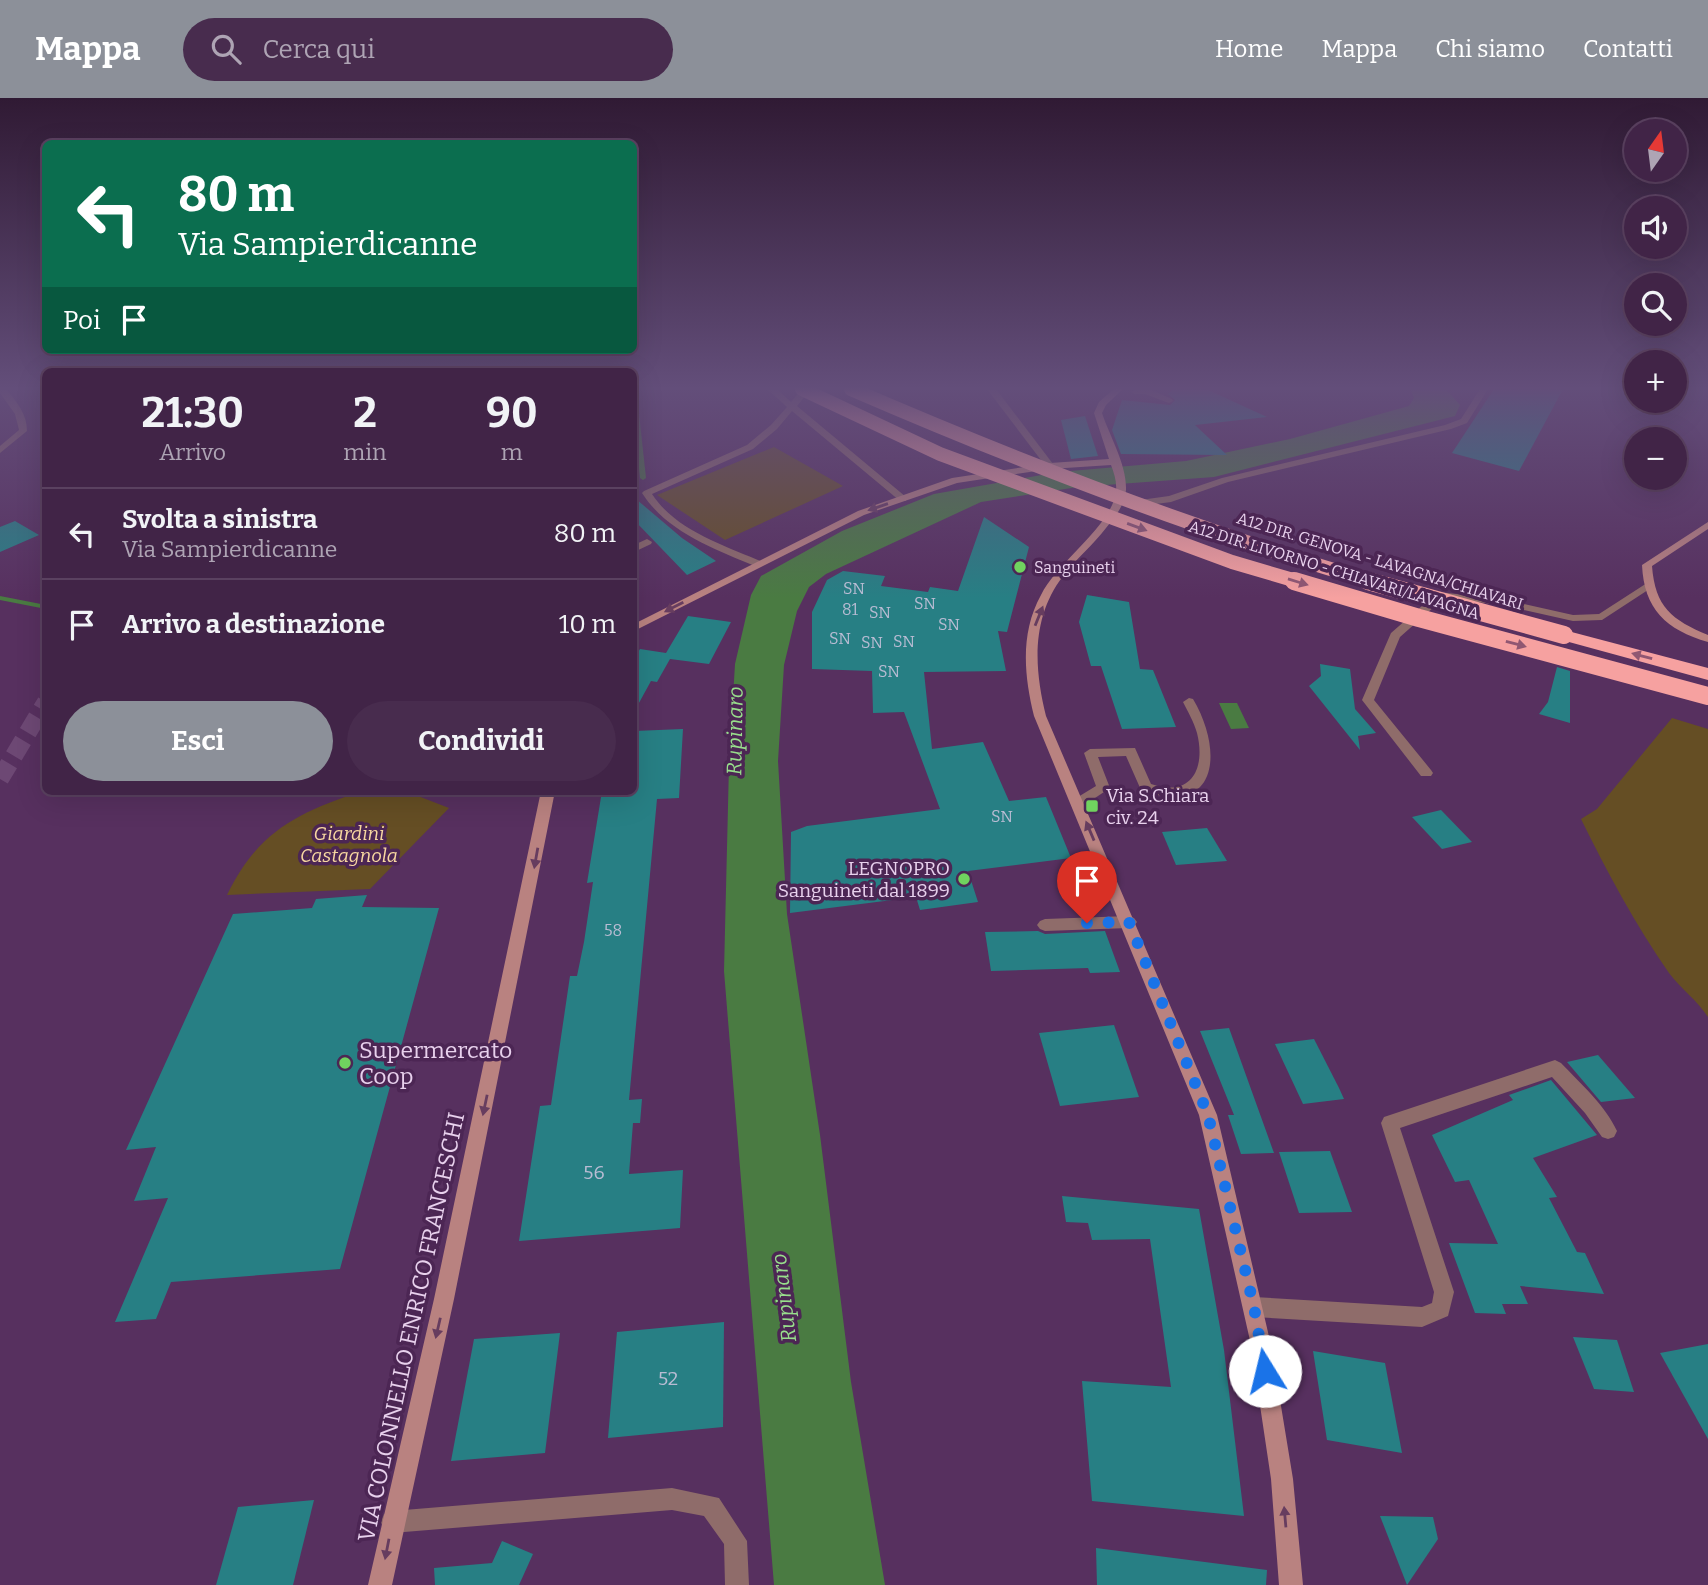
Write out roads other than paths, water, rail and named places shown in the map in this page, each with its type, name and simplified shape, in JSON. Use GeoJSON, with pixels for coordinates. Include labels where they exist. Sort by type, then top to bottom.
{"type":"FeatureCollection","features":[{"type":"Feature","properties":{"kind":"highway","name":"A12 DIR. LIVORNO - CHIAVARI/LAVAGNA"},"geometry":{"type":"LineString","coordinates":[[952,458],[1232,562],[1419,618],[1708,696]]}},
{"type":"Feature","properties":{"kind":"highway","name":"A12 DIR. GENOVA - LAVAGNA/CHIAVARI"},"geometry":{"type":"LineString","coordinates":[[1018,458],[1234,538],[1369,581],[1708,674]]}},
{"type":"Feature","properties":{"kind":"main road"},"geometry":{"type":"LineString","coordinates":[[1111,458],[1119,497],[1089,544],[1055,578],[1034,627],[1029,659],[1030,677],[1040,716],[1208,1115],[1254,1307],[1282,1479],[1291,1585]]}},
{"type":"Feature","properties":{"kind":"main road"},"geometry":{"type":"LineString","coordinates":[[637,624],[861,513],[955,480],[1050,466],[1112,462]]}},
{"type":"Feature","properties":{"kind":"main road"},"geometry":{"type":"LineString","coordinates":[[1706,528],[1647,565],[1647,586],[1652,601],[1663,614],[1708,639]]}},
{"type":"Feature","properties":{"kind":"main road","name":"VIA COLONNELLO ENRICO FRANCESCHI"},"geometry":{"type":"LineString","coordinates":[[380,1585],[392,1522],[438,1329],[547,795]]}},
{"type":"Feature","properties":{"kind":"street"},"geometry":{"type":"LineString","coordinates":[[724,458],[647,493],[652,503],[689,530],[759,564]]}},
{"type":"Feature","properties":{"kind":"street"},"geometry":{"type":"LineString","coordinates":[[854,458],[903,499]]}},
{"type":"Feature","properties":{"kind":"street"},"geometry":{"type":"LineString","coordinates":[[1044,458],[1050,466]]}},
{"type":"Feature","properties":{"kind":"street"},"geometry":{"type":"LineString","coordinates":[[1119,497],[1171,499],[1225,480],[1318,458]]}},
{"type":"Feature","properties":{"kind":"street"},"geometry":{"type":"LineString","coordinates":[[637,547],[647,542]]}},
{"type":"Feature","properties":{"kind":"street"},"geometry":{"type":"LineString","coordinates":[[1426,773],[1368,699],[1395,635],[1442,594],[1583,618],[1602,617],[1647,586]]}},
{"type":"Feature","properties":{"kind":"street"},"geometry":{"type":"LineString","coordinates":[[1078,803],[1102,788],[1090,753],[1130,751],[1146,787],[1158,793],[1178,795],[1194,786],[1203,772],[1205,747],[1203,731],[1189,702]]}},
{"type":"Feature","properties":{"kind":"street"},"geometry":{"type":"LineString","coordinates":[[1045,925],[1129,922]]}},
{"type":"Feature","properties":{"kind":"street"},"geometry":{"type":"LineString","coordinates":[[1254,1307],[1422,1317],[1441,1309],[1444,1292],[1390,1123],[1555,1068],[1591,1107],[1608,1131]]}},
{"type":"Feature","properties":{"kind":"street"},"geometry":{"type":"LineString","coordinates":[[392,1522],[671,1499],[711,1506],[735,1541],[737,1585]]}},
{"type":"Feature","properties":{"kind":"water","name":"Rupinaro"},"geometry":{"type":"Polygon","coordinates":[[[1198,458],[1288,458],[1214,477],[1078,487],[981,502],[826,574],[809,587],[797,611],[784,665],[778,761],[787,914],[820,1135],[851,1382],[885,1585],[774,1585],[724,971],[729,765],[735,664],[751,595],[761,576],[842,531],[934,494],[1059,472],[1198,458]]]}},
{"type":"Feature","properties":{"kind":"water"},"geometry":{"type":"Polygon","coordinates":[[[1219,703],[1237,703],[1249,728],[1231,729],[1219,703]]]}},
{"type":"Feature","properties":{"kind":"waterway"},"geometry":{"type":"LineString","coordinates":[[641,458],[643,478]]}},
{"type":"Feature","properties":{"kind":"waterway"},"geometry":{"type":"LineString","coordinates":[[0,598],[42,606]]}},
{"type":"Feature","properties":{"kind":"tunnel"},"geometry":{"type":"LineString","coordinates":[[0,779],[42,709]]}},
{"type":"Feature","properties":{"kind":"place","name":"Sanguineti"},"geometry":{"type":"Point","coordinates":[1020,567]}},
{"type":"Feature","properties":{"kind":"place","name":"Via S.Chiara civ. 24"},"geometry":{"type":"Point","coordinates":[1092,806]}},
{"type":"Feature","properties":{"kind":"place","name":"LEGNOPRO Sanguineti dal 1899"},"geometry":{"type":"Point","coordinates":[964,879]}},
{"type":"Feature","properties":{"kind":"place","name":"Supermercato Coop"},"geometry":{"type":"Point","coordinates":[345,1063]}},
{"type":"Feature","properties":{"kind":"park label","name":"Giardini Castagnola"},"geometry":{"type":"Point","coordinates":[349,844]}}]}
